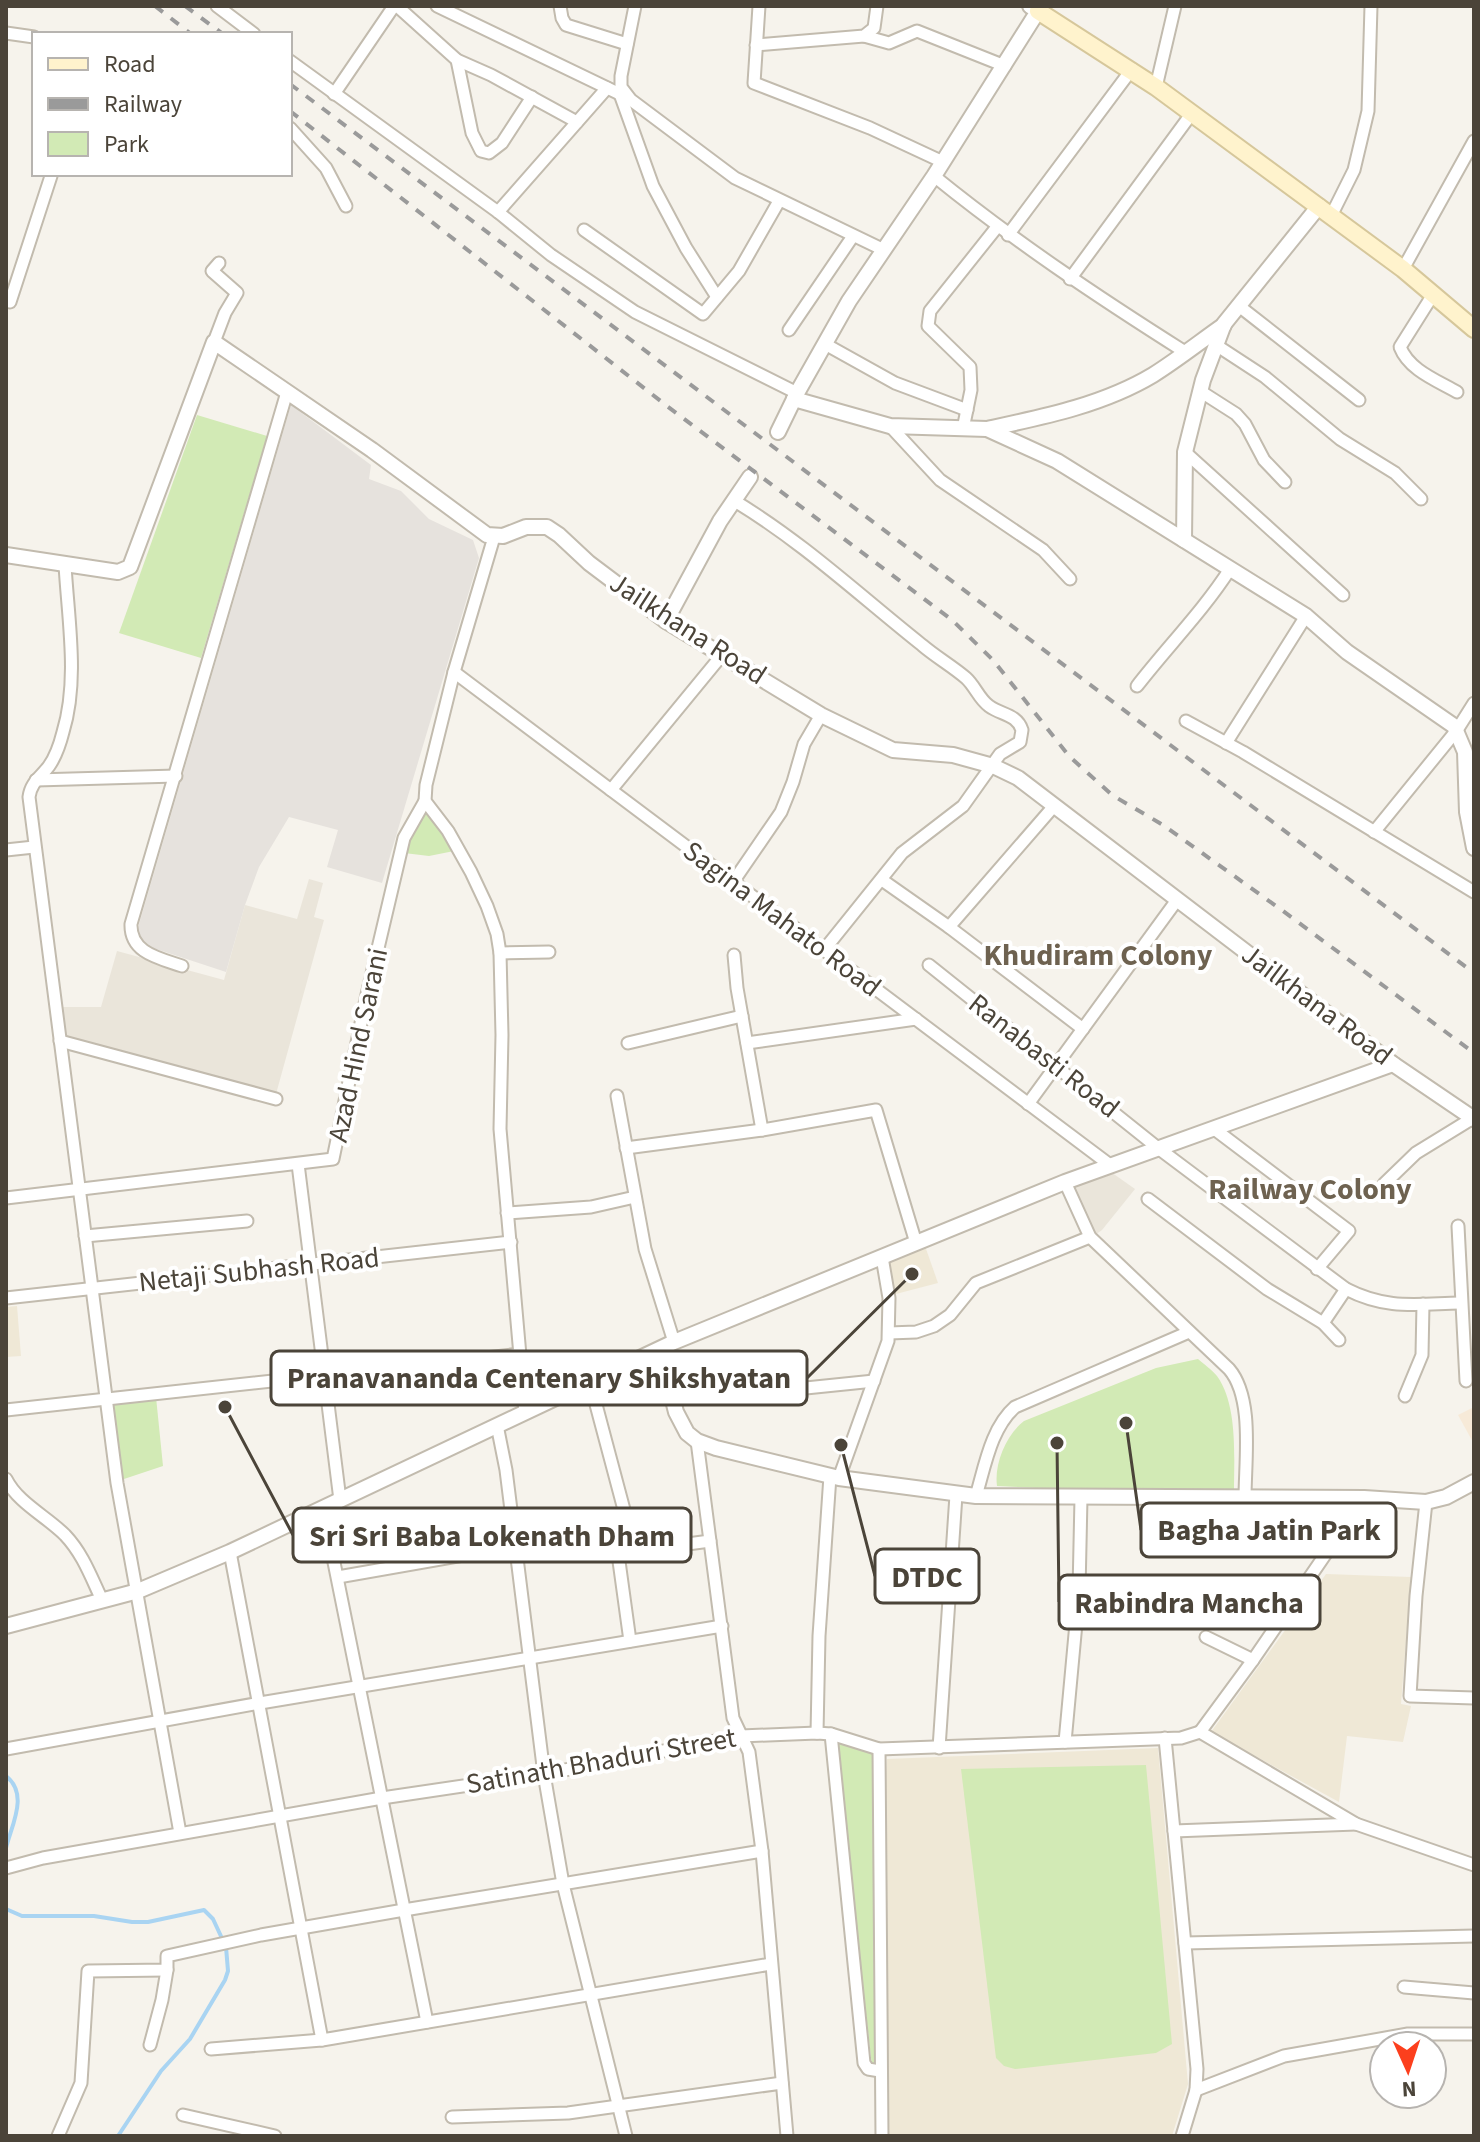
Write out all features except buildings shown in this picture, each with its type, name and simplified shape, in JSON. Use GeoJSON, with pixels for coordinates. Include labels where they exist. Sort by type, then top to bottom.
{"type":"FeatureCollection","features":[{"type":"Feature","properties":{"kind":"main road"},"geometry":{"type":"LineString","coordinates":[[1036,8],[1132,69],[1403,269],[1474,329]]}},
{"type":"Feature","properties":{"kind":"street"},"geometry":{"type":"LineString","coordinates":[[217,6],[251,32]]}},
{"type":"Feature","properties":{"kind":"street"},"geometry":{"type":"LineString","coordinates":[[334,94],[395,6],[457,60],[577,122]]}},
{"type":"Feature","properties":{"kind":"street"},"geometry":{"type":"LineString","coordinates":[[437,6],[626,97],[735,178],[884,250]]}},
{"type":"Feature","properties":{"kind":"street"},"geometry":{"type":"LineString","coordinates":[[560,6],[566,25],[627,44]]}},
{"type":"Feature","properties":{"kind":"street"},"geometry":{"type":"LineString","coordinates":[[635,6],[621,87],[653,186],[717,297]]}},
{"type":"Feature","properties":{"kind":"street"},"geometry":{"type":"LineString","coordinates":[[759,6],[756,85],[870,128],[943,162]]}},
{"type":"Feature","properties":{"kind":"street"},"geometry":{"type":"LineString","coordinates":[[864,36],[874,28],[877,6]]}},
{"type":"Feature","properties":{"kind":"street"},"geometry":{"type":"LineString","coordinates":[[292,62],[498,212],[551,255],[635,312],[795,396],[890,426],[987,429],[1042,417],[1112,395],[1153,375],[1224,324],[1325,211],[1354,170],[1368,111],[1371,6]]}},
{"type":"Feature","properties":{"kind":"street"},"geometry":{"type":"LineString","coordinates":[[1156,87],[1171,7]]}},
{"type":"Feature","properties":{"kind":"street"},"geometry":{"type":"LineString","coordinates":[[778,432],[849,301],[1005,66],[1036,8]]}},
{"type":"Feature","properties":{"kind":"street"},"geometry":{"type":"LineString","coordinates":[[756,45],[864,36],[889,43],[917,31],[1005,66]]}},
{"type":"Feature","properties":{"kind":"street"},"geometry":{"type":"LineString","coordinates":[[6,33],[32,37]]}},
{"type":"Feature","properties":{"kind":"street"},"geometry":{"type":"LineString","coordinates":[[457,60],[472,133],[481,151],[489,153],[502,143],[532,97]]}},
{"type":"Feature","properties":{"kind":"street"},"geometry":{"type":"LineString","coordinates":[[1008,235],[1132,69]]}},
{"type":"Feature","properties":{"kind":"street"},"geometry":{"type":"LineString","coordinates":[[498,212],[607,88]]}},
{"type":"Feature","properties":{"kind":"street"},"geometry":{"type":"LineString","coordinates":[[1070,279],[1192,113]]}},
{"type":"Feature","properties":{"kind":"street"},"geometry":{"type":"LineString","coordinates":[[292,130],[318,156],[337,185],[346,206]]}},
{"type":"Feature","properties":{"kind":"street"},"geometry":{"type":"LineString","coordinates":[[1403,269],[1474,141]]}},
{"type":"Feature","properties":{"kind":"street"},"geometry":{"type":"LineString","coordinates":[[6,300],[10,302],[51,176]]}},
{"type":"Feature","properties":{"kind":"street"},"geometry":{"type":"LineString","coordinates":[[934,176],[997,227],[1070,279],[1185,352]]}},
{"type":"Feature","properties":{"kind":"street"},"geometry":{"type":"LineString","coordinates":[[584,230],[703,314],[739,271],[779,201]]}},
{"type":"Feature","properties":{"kind":"street"},"geometry":{"type":"LineString","coordinates":[[963,429],[972,378],[970,367],[928,326],[930,311],[997,227]]}},
{"type":"Feature","properties":{"kind":"street"},"geometry":{"type":"LineString","coordinates":[[789,330],[853,236]]}},
{"type":"Feature","properties":{"kind":"street"},"geometry":{"type":"LineString","coordinates":[[6,555],[118,572],[127,570],[133,563],[225,313],[237,293],[212,271],[219,263]]}},
{"type":"Feature","properties":{"kind":"street"},"geometry":{"type":"LineString","coordinates":[[1434,293],[1400,347],[1404,357],[1414,367],[1457,392]]}},
{"type":"Feature","properties":{"kind":"street"},"geometry":{"type":"LineString","coordinates":[[1239,306],[1359,400]]}},
{"type":"Feature","properties":{"kind":"street"},"geometry":{"type":"LineString","coordinates":[[1184,540],[1185,452],[1200,391],[1224,324]]}},
{"type":"Feature","properties":{"kind":"street"},"geometry":{"type":"LineString","coordinates":[[214,342],[494,537],[454,672],[426,785],[425,801],[448,831],[481,893],[494,922],[500,953],[500,1129],[525,1412]]}},
{"type":"Feature","properties":{"kind":"street"},"geometry":{"type":"LineString","coordinates":[[825,344],[895,383],[967,410]]}},
{"type":"Feature","properties":{"kind":"street"},"geometry":{"type":"LineString","coordinates":[[1216,345],[1265,377],[1340,439],[1395,473],[1421,499]]}},
{"type":"Feature","properties":{"kind":"street"},"geometry":{"type":"LineString","coordinates":[[1200,391],[1236,414],[1245,424],[1264,460],[1285,482]]}},
{"type":"Feature","properties":{"kind":"street"},"geometry":{"type":"LineString","coordinates":[[182,966],[142,950],[131,930],[287,392]]}},
{"type":"Feature","properties":{"kind":"street"},"geometry":{"type":"LineString","coordinates":[[890,426],[940,480],[1043,550],[1070,579]]}},
{"type":"Feature","properties":{"kind":"street"},"geometry":{"type":"LineString","coordinates":[[987,429],[1057,461],[1306,616],[1347,652],[1445,718],[1457,730],[1465,752],[1467,812],[1474,848]]}},
{"type":"Feature","properties":{"kind":"street"},"geometry":{"type":"LineString","coordinates":[[1185,452],[1343,595]]}},
{"type":"Feature","properties":{"kind":"street"},"geometry":{"type":"LineString","coordinates":[[666,621],[733,500],[750,477]]}},
{"type":"Feature","properties":{"kind":"street"},"geometry":{"type":"LineString","coordinates":[[733,500],[815,555],[840,579],[968,679],[987,705],[1020,724],[1020,742],[1000,754],[963,806],[902,853],[824,950]]}},
{"type":"Feature","properties":{"kind":"street","name":"Jailkhana Road"},"geometry":{"type":"LineString","coordinates":[[494,537],[526,527],[547,527],[666,621],[821,715],[893,750],[941,752],[993,766],[1018,778],[1393,1064],[1473,1118]]}},
{"type":"Feature","properties":{"kind":"street"},"geometry":{"type":"LineString","coordinates":[[65,565],[71,685],[69,712],[55,756],[30,789],[29,797],[77,1190],[121,1508],[180,1833]]}},
{"type":"Feature","properties":{"kind":"street"},"geometry":{"type":"LineString","coordinates":[[1137,686],[1211,600],[1230,569]]}},
{"type":"Feature","properties":{"kind":"street"},"geometry":{"type":"LineString","coordinates":[[1226,743],[1306,616]]}},
{"type":"Feature","properties":{"kind":"street"},"geometry":{"type":"LineString","coordinates":[[611,790],[722,655]]}},
{"type":"Feature","properties":{"kind":"street","name":"Sagina Mahato Road"},"geometry":{"type":"LineString","coordinates":[[454,672],[1110,1165]]}},
{"type":"Feature","properties":{"kind":"street"},"geometry":{"type":"LineString","coordinates":[[1374,832],[1457,730],[1474,703]]}},
{"type":"Feature","properties":{"kind":"street"},"geometry":{"type":"LineString","coordinates":[[733,882],[781,812],[804,744],[821,715]]}},
{"type":"Feature","properties":{"kind":"street"},"geometry":{"type":"LineString","coordinates":[[1186,721],[1474,892]]}},
{"type":"Feature","properties":{"kind":"street"},"geometry":{"type":"LineString","coordinates":[[36,780],[176,776]]}},
{"type":"Feature","properties":{"kind":"street","name":"Azad Hind Sarani"},"geometry":{"type":"LineString","coordinates":[[6,1198],[331,1161],[336,1155],[366,999],[404,838],[425,801]]}},
{"type":"Feature","properties":{"kind":"street"},"geometry":{"type":"LineString","coordinates":[[949,927],[1054,806]]}},
{"type":"Feature","properties":{"kind":"street"},"geometry":{"type":"LineString","coordinates":[[6,850],[34,847]]}},
{"type":"Feature","properties":{"kind":"street"},"geometry":{"type":"LineString","coordinates":[[882,880],[1083,1029]]}},
{"type":"Feature","properties":{"kind":"street"},"geometry":{"type":"LineString","coordinates":[[1028,1104],[1177,900]]}},
{"type":"Feature","properties":{"kind":"street"},"geometry":{"type":"LineString","coordinates":[[500,953],[549,952]]}},
{"type":"Feature","properties":{"kind":"street"},"geometry":{"type":"LineString","coordinates":[[734,955],[762,1130]]}},
{"type":"Feature","properties":{"kind":"street","name":"Ranabasti Road"},"geometry":{"type":"LineString","coordinates":[[929,965],[1158,1148],[1346,1289],[1380,1303],[1460,1303]]}},
{"type":"Feature","properties":{"kind":"street"},"geometry":{"type":"LineString","coordinates":[[628,1043],[742,1016]]}},
{"type":"Feature","properties":{"kind":"street"},"geometry":{"type":"LineString","coordinates":[[747,1043],[916,1019]]}},
{"type":"Feature","properties":{"kind":"street"},"geometry":{"type":"LineString","coordinates":[[60,1041],[276,1099]]}},
{"type":"Feature","properties":{"kind":"street"},"geometry":{"type":"LineString","coordinates":[[6,1626],[138,1591],[230,1552],[674,1342],[1065,1182],[1393,1064]]}},
{"type":"Feature","properties":{"kind":"street"},"geometry":{"type":"LineString","coordinates":[[617,1096],[645,1249],[674,1342],[665,1369],[676,1412],[687,1433],[697,1441],[834,1477],[956,1495],[1364,1498],[1426,1502],[1446,1497],[1474,1482]]}},
{"type":"Feature","properties":{"kind":"street"},"geometry":{"type":"LineString","coordinates":[[626,1148],[762,1130],[876,1110],[916,1243]]}},
{"type":"Feature","properties":{"kind":"street"},"geometry":{"type":"LineString","coordinates":[[1384,1184],[1416,1153],[1473,1118]]}},
{"type":"Feature","properties":{"kind":"street"},"geometry":{"type":"LineString","coordinates":[[1213,1128],[1349,1231],[1317,1269]]}},
{"type":"Feature","properties":{"kind":"street"},"geometry":{"type":"LineString","coordinates":[[298,1164],[340,1500]]}},
{"type":"Feature","properties":{"kind":"street"},"geometry":{"type":"LineString","coordinates":[[1065,1182],[1090,1237],[1229,1369],[1242,1388],[1245,1498]]}},
{"type":"Feature","properties":{"kind":"street"},"geometry":{"type":"LineString","coordinates":[[507,1213],[591,1207],[635,1197]]}},
{"type":"Feature","properties":{"kind":"street"},"geometry":{"type":"LineString","coordinates":[[1148,1199],[1267,1289],[1323,1323],[1339,1340]]}},
{"type":"Feature","properties":{"kind":"street"},"geometry":{"type":"LineString","coordinates":[[85,1236],[247,1221]]}},
{"type":"Feature","properties":{"kind":"street"},"geometry":{"type":"LineString","coordinates":[[1458,1226],[1466,1381]]}},
{"type":"Feature","properties":{"kind":"street"},"geometry":{"type":"LineString","coordinates":[[889,1333],[916,1332],[934,1326],[950,1315],[976,1283],[1090,1237]]}},
{"type":"Feature","properties":{"kind":"street","name":"Netaji Subhash Road"},"geometry":{"type":"LineString","coordinates":[[6,1298],[511,1242]]}},
{"type":"Feature","properties":{"kind":"street"},"geometry":{"type":"LineString","coordinates":[[817,1733],[819,1636],[834,1477],[874,1381],[889,1333],[888,1282],[882,1257]]}},
{"type":"Feature","properties":{"kind":"street"},"geometry":{"type":"LineString","coordinates":[[1323,1323],[1346,1289]]}},
{"type":"Feature","properties":{"kind":"street"},"geometry":{"type":"LineString","coordinates":[[1405,1396],[1422,1355],[1423,1304]]}},
{"type":"Feature","properties":{"kind":"street"},"geometry":{"type":"LineString","coordinates":[[976,1496],[992,1443],[1003,1421],[1015,1407],[1189,1332]]}},
{"type":"Feature","properties":{"kind":"street"},"geometry":{"type":"LineString","coordinates":[[6,1410],[521,1354]]}},
{"type":"Feature","properties":{"kind":"street"},"geometry":{"type":"LineString","coordinates":[[638,1359],[665,1369]]}},
{"type":"Feature","properties":{"kind":"street"},"geometry":{"type":"LineString","coordinates":[[796,1389],[874,1381]]}},
{"type":"Feature","properties":{"kind":"street"},"geometry":{"type":"LineString","coordinates":[[590,1382],[635,1551]]}},
{"type":"Feature","properties":{"kind":"street"},"geometry":{"type":"LineString","coordinates":[[497,1425],[544,1774],[563,1884],[626,2136]]}},
{"type":"Feature","properties":{"kind":"street"},"geometry":{"type":"LineString","coordinates":[[697,1441],[734,1724],[749,1752],[762,1851],[787,2136]]}},
{"type":"Feature","properties":{"kind":"street"},"geometry":{"type":"LineString","coordinates":[[6,1479],[20,1498],[46,1517],[74,1545],[102,1600]]}},
{"type":"Feature","properties":{"kind":"street"},"geometry":{"type":"LineString","coordinates":[[939,1748],[956,1495]]}},
{"type":"Feature","properties":{"kind":"street"},"geometry":{"type":"LineString","coordinates":[[1065,1742],[1079,1591],[1081,1498]]}},
{"type":"Feature","properties":{"kind":"street"},"geometry":{"type":"LineString","coordinates":[[1364,1498],[1200,1732],[1356,1824],[1474,1865]]}},
{"type":"Feature","properties":{"kind":"street"},"geometry":{"type":"LineString","coordinates":[[1426,1502],[1410,1696],[1474,1698]]}},
{"type":"Feature","properties":{"kind":"street"},"geometry":{"type":"LineString","coordinates":[[323,1508],[427,2022]]}},
{"type":"Feature","properties":{"kind":"street"},"geometry":{"type":"LineString","coordinates":[[630,1641],[618,1554],[710,1541]]}},
{"type":"Feature","properties":{"kind":"street"},"geometry":{"type":"LineString","coordinates":[[338,1577],[515,1546]]}},
{"type":"Feature","properties":{"kind":"street"},"geometry":{"type":"LineString","coordinates":[[230,1552],[322,2040]]}},
{"type":"Feature","properties":{"kind":"street"},"geometry":{"type":"LineString","coordinates":[[6,1749],[722,1626]]}},
{"type":"Feature","properties":{"kind":"street"},"geometry":{"type":"LineString","coordinates":[[1206,1637],[1253,1660]]}},
{"type":"Feature","properties":{"kind":"street","name":"Satinath Bhaduri Street"},"geometry":{"type":"LineString","coordinates":[[6,1868],[43,1858],[280,1815],[544,1774],[741,1736],[831,1734],[879,1749],[1181,1738],[1200,1732]]}},
{"type":"Feature","properties":{"kind":"street"},"geometry":{"type":"LineString","coordinates":[[831,1734],[864,2063],[868,2069],[880,2071]]}},
{"type":"Feature","properties":{"kind":"street"},"geometry":{"type":"LineString","coordinates":[[1165,1738],[1197,2069],[1196,2090],[1182,2136]]}},
{"type":"Feature","properties":{"kind":"street"},"geometry":{"type":"LineString","coordinates":[[879,1749],[882,2136]]}},
{"type":"Feature","properties":{"kind":"street"},"geometry":{"type":"LineString","coordinates":[[1174,1831],[1356,1824]]}},
{"type":"Feature","properties":{"kind":"street"},"geometry":{"type":"LineString","coordinates":[[150,2045],[162,2000],[167,1956],[301,1928],[762,1851]]}},
{"type":"Feature","properties":{"kind":"street"},"geometry":{"type":"LineString","coordinates":[[1185,1943],[1474,1936]]}},
{"type":"Feature","properties":{"kind":"street"},"geometry":{"type":"LineString","coordinates":[[211,2049],[322,2040],[771,1964]]}},
{"type":"Feature","properties":{"kind":"street"},"geometry":{"type":"LineString","coordinates":[[58,2136],[81,2083],[88,1971],[167,1970]]}},
{"type":"Feature","properties":{"kind":"street"},"geometry":{"type":"LineString","coordinates":[[1404,1987],[1474,1993]]}},
{"type":"Feature","properties":{"kind":"street"},"geometry":{"type":"LineString","coordinates":[[1196,2090],[1284,2056],[1408,2034],[1474,2034]]}},
{"type":"Feature","properties":{"kind":"street"},"geometry":{"type":"LineString","coordinates":[[452,2117],[568,2113],[782,2083]]}},
{"type":"Feature","properties":{"kind":"street"},"geometry":{"type":"LineString","coordinates":[[183,2115],[275,2136]]}},
{"type":"Feature","properties":{"kind":"shaded area"},"geometry":{"type":"Polygon","coordinates":[[[291,405],[371,465],[369,479],[401,491],[429,519],[473,540],[479,558],[382,883],[327,867],[338,830],[289,817],[259,867],[226,972],[144,945],[139,936],[139,924],[291,405]]]}},
{"type":"Feature","properties":{"kind":"shaded area"},"geometry":{"type":"Polygon","coordinates":[[[309,879],[323,883],[314,917],[324,920],[276,1094],[65,1037],[61,1007],[101,1007],[117,951],[224,980],[245,905],[297,919],[309,879]]]}},
{"type":"Feature","properties":{"kind":"shaded area"},"geometry":{"type":"Polygon","coordinates":[[[1108,1170],[1135,1189],[1095,1235],[1073,1184],[1108,1170]]]}},
{"type":"Feature","properties":{"kind":"shaded area"},"geometry":{"type":"Polygon","coordinates":[[[925,1246],[938,1283],[892,1295],[888,1259],[925,1246]]]}},
{"type":"Feature","properties":{"kind":"shaded area"},"geometry":{"type":"Polygon","coordinates":[[[17,1306],[21,1356],[6,1357],[6,1307],[17,1306]]]}},
{"type":"Feature","properties":{"kind":"shaded area"},"geometry":{"type":"Polygon","coordinates":[[[1474,1407],[1474,1444],[1458,1415],[1474,1407]]]}},
{"type":"Feature","properties":{"kind":"shaded area"},"geometry":{"type":"Polygon","coordinates":[[[1326,1574],[1411,1577],[1401,1704],[1411,1706],[1403,1742],[1347,1736],[1339,1802],[1211,1732],[1326,1574]]]}},
{"type":"Feature","properties":{"kind":"shaded area"},"geometry":{"type":"Polygon","coordinates":[[[1158,1748],[1188,2084],[1172,2136],[887,2136],[882,1825],[887,1759],[1158,1748]]]}},
{"type":"Feature","properties":{"kind":"green space"},"geometry":{"type":"Polygon","coordinates":[[[197,415],[267,436],[201,658],[119,633],[197,415]]]}},
{"type":"Feature","properties":{"kind":"green space"},"geometry":{"type":"Polygon","coordinates":[[[426,814],[435,819],[454,851],[429,856],[404,853],[418,821],[426,814]]]}},
{"type":"Feature","properties":{"kind":"green space"},"geometry":{"type":"Polygon","coordinates":[[[1198,1359],[1217,1376],[1229,1401],[1234,1447],[1234,1491],[997,1486],[997,1469],[1003,1450],[1024,1421],[1156,1368],[1198,1359]]]}},
{"type":"Feature","properties":{"kind":"green space"},"geometry":{"type":"Polygon","coordinates":[[[156,1397],[163,1466],[121,1480],[111,1408],[116,1402],[156,1397]]]}},
{"type":"Feature","properties":{"kind":"green space"},"geometry":{"type":"Polygon","coordinates":[[[834,1738],[873,1751],[876,2066],[872,2066],[834,1738]]]}},
{"type":"Feature","properties":{"kind":"green space"},"geometry":{"type":"Polygon","coordinates":[[[1146,1765],[1172,2044],[1156,2053],[1015,2069],[1004,2066],[996,2058],[961,1769],[1146,1765]]]}},
{"type":"Feature","properties":{"kind":"waterway"},"geometry":{"type":"LineString","coordinates":[[6,1776],[13,1783],[18,1800],[6,1848]]}},
{"type":"Feature","properties":{"kind":"waterway"},"geometry":{"type":"LineString","coordinates":[[6,1909],[22,1916],[94,1916],[132,1922],[148,1922],[204,1910],[213,1919],[226,1947],[228,1971],[225,1980],[190,2039],[161,2071],[118,2136]]}},
{"type":"Feature","properties":{"kind":"railway"},"geometry":{"type":"LineString","coordinates":[[155,6],[188,32]]}},
{"type":"Feature","properties":{"kind":"railway"},"geometry":{"type":"LineString","coordinates":[[185,6],[220,32]]}},
{"type":"Feature","properties":{"kind":"railway"},"geometry":{"type":"LineString","coordinates":[[292,86],[1474,973]]}},
{"type":"Feature","properties":{"kind":"railway"},"geometry":{"type":"LineString","coordinates":[[292,113],[667,406],[952,620],[993,660],[1069,756],[1112,795],[1163,825],[1474,1053]]}},
{"type":"Feature","properties":{"kind":"place","name":"Pranavananda Centenary Shikshyatan"},"geometry":{"type":"Point","coordinates":[912,1274]}},
{"type":"Feature","properties":{"kind":"place","name":"Sri Sri Baba Lokenath Dham"},"geometry":{"type":"Point","coordinates":[225,1407]}},
{"type":"Feature","properties":{"kind":"place","name":"Bagha Jatin Park"},"geometry":{"type":"Point","coordinates":[1126,1423]}},
{"type":"Feature","properties":{"kind":"place","name":"Rabindra Mancha"},"geometry":{"type":"Point","coordinates":[1057,1443]}},
{"type":"Feature","properties":{"kind":"place","name":"DTDC"},"geometry":{"type":"Point","coordinates":[841,1445]}},
{"type":"Feature","properties":{"kind":"district","name":"Khudiram Colony"},"geometry":{"type":"Point","coordinates":[1098,955]}},
{"type":"Feature","properties":{"kind":"district","name":"Railway Colony"},"geometry":{"type":"Point","coordinates":[1310,1189]}}]}
